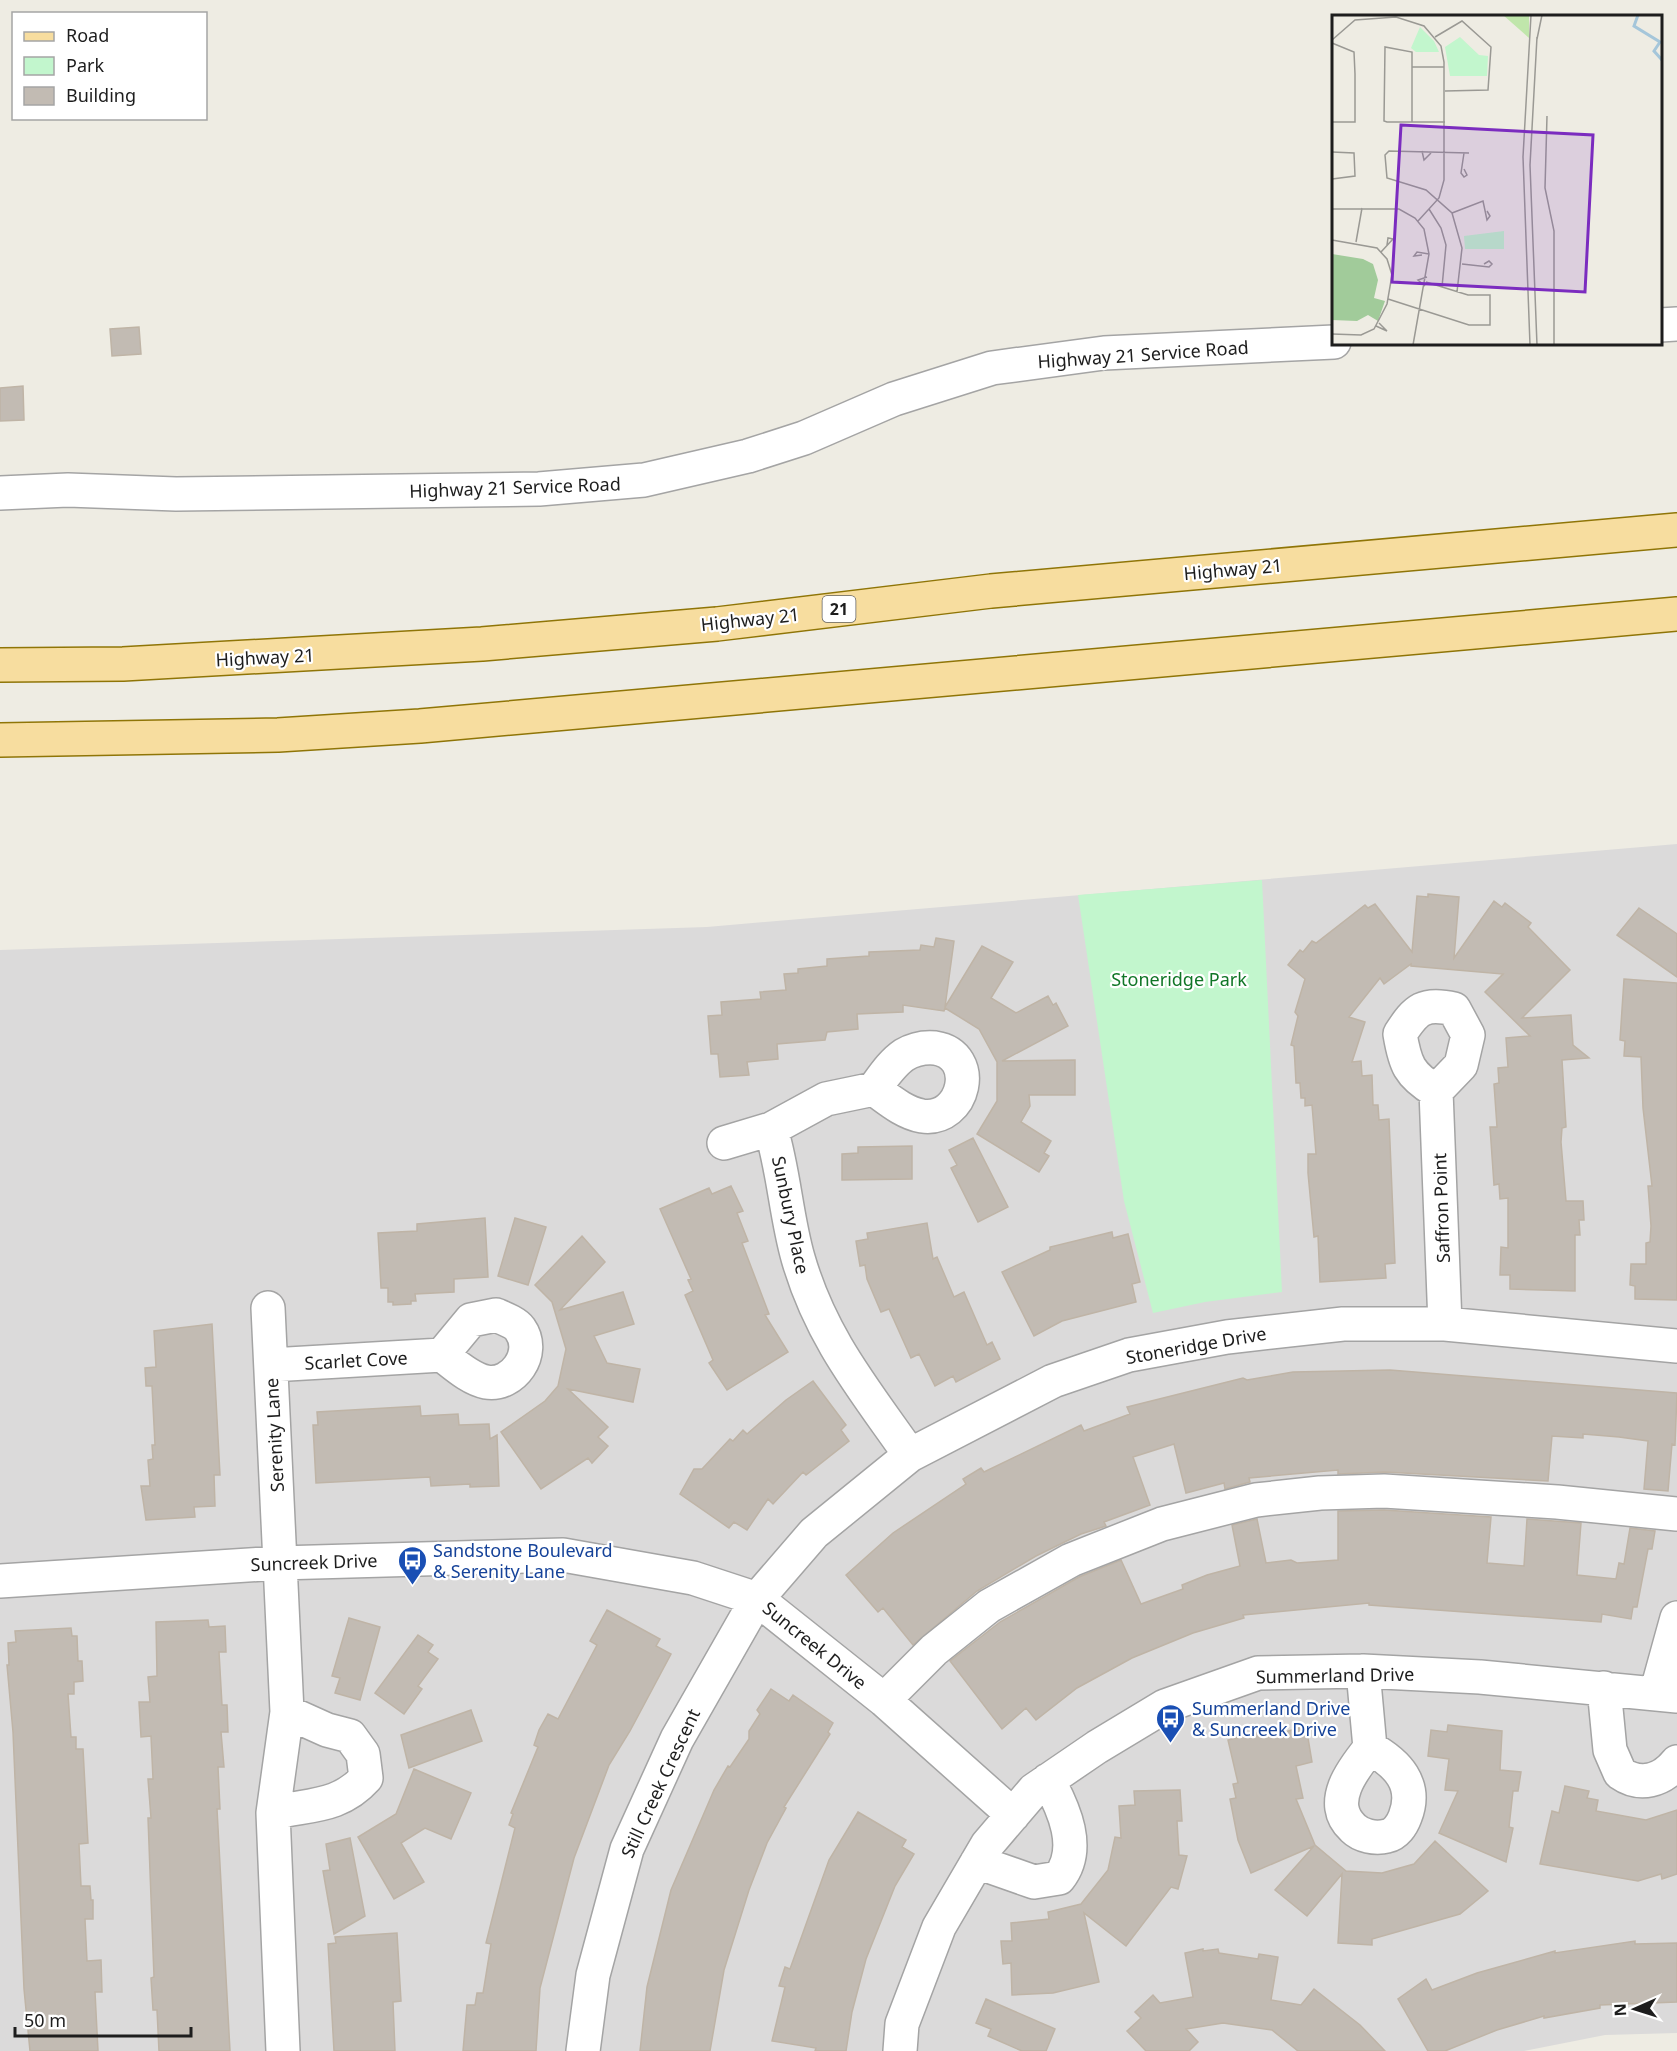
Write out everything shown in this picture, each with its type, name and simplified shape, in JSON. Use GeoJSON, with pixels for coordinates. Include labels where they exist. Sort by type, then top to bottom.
{"type":"FeatureCollection","features":[{"type":"Feature","properties":{"kind":"main road","name":"Highway 21"},"geometry":{"type":"LineString","coordinates":[[0,665],[123,664],[482,644],[717,624],[991,591],[1677,530]]}},
{"type":"Feature","properties":{"kind":"main road"},"geometry":{"type":"LineString","coordinates":[[0,740],[266,736],[408,727],[1677,614]]}},
{"type":"Feature","properties":{"kind":"street"},"geometry":{"type":"LineString","coordinates":[[1662,325],[1677,324]]}},
{"type":"Feature","properties":{"kind":"street","name":"Highway 21 Service Road"},"geometry":{"type":"LineString","coordinates":[[0,493],[68,490],[176,494],[527,489],[644,480],[748,456],[804,438],[894,399],[992,368],[1104,353],[1332,342]]}},
{"type":"Feature","properties":{"kind":"street"},"geometry":{"type":"LineString","coordinates":[[724,1143],[771,1129],[826,1099],[874,1089]]}},
{"type":"Feature","properties":{"kind":"street","name":"Saffron Point"},"geometry":{"type":"LineString","coordinates":[[1436,1091],[1445,1324]]}},
{"type":"Feature","properties":{"kind":"street","name":"Sunbury Place"},"geometry":{"type":"LineString","coordinates":[[771,1129],[781,1163],[797,1257],[815,1308],[842,1361],[910,1455]]}},
{"type":"Feature","properties":{"kind":"street","name":"Serenity Lane"},"geometry":{"type":"LineString","coordinates":[[268,1308],[279,1563]]}},
{"type":"Feature","properties":{"kind":"street","name":"Stoneridge Drive"},"geometry":{"type":"LineString","coordinates":[[757,1599],[814,1533],[910,1455],[1053,1381],[1129,1354],[1282,1329],[1343,1324],[1445,1324],[1677,1346]]}},
{"type":"Feature","properties":{"kind":"street","name":"Scarlet Cove"},"geometry":{"type":"LineString","coordinates":[[271,1365],[442,1355]]}},
{"type":"Feature","properties":{"kind":"street"},"geometry":{"type":"LineString","coordinates":[[884,1700],[934,1650],[989,1606],[1071,1560],[1162,1524],[1256,1500],[1320,1493],[1384,1491],[1569,1503],[1677,1514]]}},
{"type":"Feature","properties":{"kind":"street","name":"Suncreek Drive"},"geometry":{"type":"LineString","coordinates":[[0,1581],[279,1563],[563,1555],[693,1578],[757,1599],[884,1700],[1013,1815]]}},
{"type":"Feature","properties":{"kind":"street"},"geometry":{"type":"LineString","coordinates":[[279,1563],[287,1712],[273,1813],[283,2051]]}},
{"type":"Feature","properties":{"kind":"street","name":"Still Creek Crescent"},"geometry":{"type":"LineString","coordinates":[[583,2051],[593,1975],[627,1849],[676,1739],[757,1599]]}},
{"type":"Feature","properties":{"kind":"street"},"geometry":{"type":"LineString","coordinates":[[1666,1695],[1677,1618]]}},
{"type":"Feature","properties":{"kind":"street"},"geometry":{"type":"LineString","coordinates":[[1362,1671],[1370,1748]]}},
{"type":"Feature","properties":{"kind":"street","name":"Summerland Drive"},"geometry":{"type":"LineString","coordinates":[[900,2051],[902,2024],[939,1927],[987,1845],[1034,1790],[1165,1706],[1258,1673],[1362,1671],[1480,1677],[1666,1695]]}},
{"type":"Feature","properties":{"kind":"street"},"geometry":{"type":"LineString","coordinates":[[1604,1688],[1610,1750],[1620,1773],[1638,1781],[1649,1781],[1670,1770],[1677,1762]]}},
{"type":"Feature","properties":{"kind":"street"},"geometry":{"type":"LineString","coordinates":[[273,1813],[302,1806],[333,1803],[355,1790],[366,1779],[363,1754],[350,1736],[327,1730],[287,1712]]}},
{"type":"Feature","properties":{"kind":"street"},"geometry":{"type":"LineString","coordinates":[[977,1862],[1034,1882],[1059,1878],[1070,1859],[1070,1838],[1059,1801],[1048,1780]]}},
{"type":"Feature","properties":{"kind":"shaded area"},"geometry":{"type":"Polygon","coordinates":[[[1677,844],[1677,2033],[1605,2035],[1524,2051],[0,2051],[0,950],[707,927],[1677,844]]]}},
{"type":"Feature","properties":{"kind":"green space","name":"Stoneridge Park"},"geometry":{"type":"Polygon","coordinates":[[[1262,880],[1282,1292],[1205,1302],[1153,1313],[1124,1201],[1078,895],[1262,880]]]}},
{"type":"Feature","properties":{"kind":"building"},"geometry":{"type":"Polygon","coordinates":[[[139,327],[141,354],[112,356],[110,329],[139,327]]]}},
{"type":"Feature","properties":{"kind":"building"},"geometry":{"type":"Polygon","coordinates":[[[23,386],[24,420],[0,421],[0,388],[23,386]]]}},
{"type":"Feature","properties":{"kind":"building"},"geometry":{"type":"Polygon","coordinates":[[[1428,894],[1459,897],[1454,958],[1494,901],[1502,907],[1505,903],[1531,923],[1528,927],[1570,970],[1522,1018],[1571,1015],[1573,1045],[1589,1058],[1562,1060],[1566,1127],[1562,1128],[1561,1142],[1566,1201],[1583,1201],[1584,1220],[1579,1220],[1580,1235],[1575,1235],[1575,1291],[1510,1289],[1510,1275],[1500,1275],[1501,1247],[1508,1248],[1508,1198],[1500,1199],[1499,1184],[1494,1185],[1490,1127],[1497,1127],[1494,1084],[1499,1083],[1498,1068],[1508,1067],[1506,1038],[1530,1036],[1485,992],[1503,974],[1411,966],[1411,964],[1384,984],[1380,978],[1349,1017],[1365,1022],[1352,1062],[1361,1061],[1362,1076],[1372,1075],[1373,1105],[1378,1105],[1379,1120],[1389,1119],[1395,1263],[1385,1264],[1386,1278],[1320,1282],[1318,1236],[1314,1237],[1308,1173],[1308,1154],[1316,1154],[1312,1105],[1305,1106],[1305,1098],[1301,1098],[1300,1083],[1296,1083],[1294,1046],[1291,1045],[1298,1016],[1295,1012],[1305,979],[1288,965],[1300,950],[1303,952],[1312,941],[1316,943],[1365,905],[1368,908],[1375,904],[1412,952],[1417,896],[1428,897],[1428,894]]]}},
{"type":"Feature","properties":{"kind":"building"},"geometry":{"type":"Polygon","coordinates":[[[1639,908],[1677,934],[1677,977],[1617,935],[1639,908]]]}},
{"type":"Feature","properties":{"kind":"building"},"geometry":{"type":"Polygon","coordinates":[[[936,938],[954,941],[945,1007],[982,946],[1013,962],[991,998],[1016,1013],[1048,996],[1053,1005],[1056,1003],[1068,1026],[1002,1061],[1075,1060],[1075,1095],[1029,1095],[1030,1106],[1021,1122],[1051,1141],[1044,1153],[1049,1156],[1039,1172],[977,1134],[997,1101],[997,1062],[979,1029],[945,1008],[944,1011],[903,1005],[903,1012],[857,1014],[858,1029],[827,1032],[825,1040],[777,1044],[778,1059],[747,1062],[749,1075],[720,1077],[718,1054],[711,1054],[708,1016],[722,1015],[721,1002],[761,999],[760,992],[786,990],[784,974],[798,973],[798,969],[827,966],[827,959],[869,956],[869,952],[920,950],[921,945],[934,947],[936,938]]]}},
{"type":"Feature","properties":{"kind":"building"},"geometry":{"type":"Polygon","coordinates":[[[1624,979],[1677,983],[1677,1300],[1635,1299],[1635,1286],[1630,1285],[1631,1264],[1646,1264],[1646,1243],[1650,1242],[1651,1226],[1648,1186],[1652,1186],[1643,1108],[1641,1057],[1624,1056],[1625,1041],[1620,1040],[1624,979]]]}},
{"type":"Feature","properties":{"kind":"building"},"geometry":{"type":"Polygon","coordinates":[[[973,1138],[1008,1207],[978,1222],[951,1168],[957,1165],[949,1150],[973,1138]]]}},
{"type":"Feature","properties":{"kind":"building"},"geometry":{"type":"Polygon","coordinates":[[[912,1146],[912,1179],[842,1180],[842,1154],[858,1153],[858,1147],[912,1146]]]}},
{"type":"Feature","properties":{"kind":"building"},"geometry":{"type":"Polygon","coordinates":[[[731,1186],[743,1211],[737,1213],[748,1241],[742,1243],[769,1314],[765,1315],[788,1352],[727,1390],[709,1363],[713,1360],[685,1295],[693,1291],[688,1280],[691,1279],[660,1209],[709,1188],[712,1194],[731,1186]]]}},
{"type":"Feature","properties":{"kind":"building"},"geometry":{"type":"Polygon","coordinates":[[[485,1218],[488,1277],[454,1279],[454,1292],[415,1294],[416,1301],[411,1301],[411,1304],[393,1305],[393,1302],[388,1302],[388,1288],[381,1288],[378,1233],[417,1231],[417,1224],[485,1218]]]}},
{"type":"Feature","properties":{"kind":"building"},"geometry":{"type":"Polygon","coordinates":[[[515,1218],[546,1227],[528,1285],[498,1276],[515,1218]]]}},
{"type":"Feature","properties":{"kind":"building"},"geometry":{"type":"Polygon","coordinates":[[[927,1223],[933,1259],[937,1257],[954,1297],[964,1292],[987,1345],[992,1342],[1000,1359],[956,1382],[953,1376],[935,1386],[919,1354],[911,1358],[889,1309],[881,1312],[867,1279],[865,1265],[860,1266],[856,1241],[868,1239],[867,1233],[927,1223]]]}},
{"type":"Feature","properties":{"kind":"building"},"geometry":{"type":"Polygon","coordinates":[[[1112,1232],[1113,1238],[1128,1234],[1140,1282],[1132,1284],[1136,1302],[1062,1321],[1034,1336],[1002,1272],[1050,1250],[1050,1247],[1112,1232]]]}},
{"type":"Feature","properties":{"kind":"building"},"geometry":{"type":"Polygon","coordinates":[[[582,1236],[605,1262],[560,1310],[623,1292],[634,1324],[594,1336],[607,1363],[640,1369],[633,1402],[568,1389],[608,1427],[598,1437],[608,1446],[592,1463],[588,1458],[541,1489],[501,1432],[545,1401],[558,1386],[566,1349],[552,1302],[535,1285],[582,1236]]]}},
{"type":"Feature","properties":{"kind":"building"},"geometry":{"type":"Polygon","coordinates":[[[212,1324],[220,1475],[214,1475],[215,1506],[194,1507],[195,1517],[146,1520],[141,1486],[150,1486],[148,1460],[153,1459],[152,1445],[155,1445],[152,1386],[146,1386],[145,1368],[156,1367],[154,1331],[212,1324]]]}},
{"type":"Feature","properties":{"kind":"building"},"geometry":{"type":"Polygon","coordinates":[[[1390,1370],[1677,1393],[1675,1445],[1672,1444],[1668,1491],[1644,1489],[1648,1441],[1619,1437],[1583,1434],[1583,1438],[1552,1436],[1548,1481],[1385,1472],[1338,1474],[1338,1470],[1249,1478],[1250,1482],[1225,1489],[1224,1483],[1186,1493],[1174,1444],[1133,1457],[1150,1505],[1104,1522],[1106,1526],[1081,1534],[1036,1556],[977,1591],[913,1645],[883,1608],[878,1612],[846,1575],[893,1533],[966,1484],[963,1479],[981,1468],[984,1472],[1081,1425],[1084,1431],[1130,1414],[1127,1407],[1243,1378],[1247,1380],[1293,1372],[1390,1370]]]}},
{"type":"Feature","properties":{"kind":"building"},"geometry":{"type":"Polygon","coordinates":[[[813,1381],[846,1425],[841,1430],[849,1441],[806,1475],[803,1472],[773,1504],[768,1499],[747,1530],[734,1522],[729,1528],[680,1494],[694,1469],[702,1469],[730,1439],[733,1441],[743,1430],[747,1434],[786,1400],[813,1381]]]}},
{"type":"Feature","properties":{"kind":"building"},"geometry":{"type":"Polygon","coordinates":[[[420,1406],[421,1416],[458,1414],[459,1425],[489,1424],[490,1439],[497,1435],[499,1486],[470,1487],[470,1484],[431,1486],[430,1477],[316,1483],[313,1425],[318,1425],[317,1412],[420,1406]]]}},
{"type":"Feature","properties":{"kind":"building"},"geometry":{"type":"Polygon","coordinates":[[[1384,1510],[1491,1517],[1487,1563],[1524,1566],[1527,1519],[1581,1523],[1577,1575],[1616,1579],[1619,1563],[1624,1564],[1630,1528],[1655,1531],[1652,1549],[1648,1549],[1637,1607],[1633,1607],[1631,1619],[1602,1614],[1601,1622],[1369,1605],[1369,1603],[1243,1615],[1244,1618],[1193,1633],[1132,1658],[1077,1688],[1036,1720],[1026,1708],[1002,1729],[950,1661],[1000,1622],[1079,1577],[1121,1560],[1141,1604],[1183,1589],[1182,1585],[1207,1575],[1240,1566],[1232,1525],[1257,1519],[1266,1563],[1291,1560],[1297,1563],[1338,1560],[1338,1511],[1384,1510]]]}},
{"type":"Feature","properties":{"kind":"building"},"geometry":{"type":"Polygon","coordinates":[[[607,1610],[660,1639],[656,1646],[671,1654],[609,1765],[574,1858],[540,1988],[536,2051],[463,2051],[467,2005],[475,2005],[477,1993],[483,1993],[491,1944],[486,1943],[515,1828],[509,1825],[513,1814],[511,1813],[538,1747],[534,1745],[539,1730],[548,1714],[558,1719],[597,1645],[590,1641],[607,1610]]]}},
{"type":"Feature","properties":{"kind":"building"},"geometry":{"type":"Polygon","coordinates":[[[349,1618],[380,1627],[360,1700],[335,1693],[340,1678],[332,1676],[349,1618]]]}},
{"type":"Feature","properties":{"kind":"building"},"geometry":{"type":"Polygon","coordinates":[[[208,1620],[209,1627],[225,1626],[226,1652],[219,1652],[222,1705],[227,1705],[228,1732],[221,1732],[224,1767],[218,1767],[220,1809],[217,1809],[230,2051],[159,2051],[157,2010],[153,2010],[151,1978],[154,1977],[148,1818],[151,1818],[148,1779],[153,1779],[151,1736],[141,1737],[139,1702],[150,1702],[148,1677],[157,1676],[156,1622],[208,1620]]]}},
{"type":"Feature","properties":{"kind":"building"},"geometry":{"type":"Polygon","coordinates":[[[71,1628],[72,1636],[77,1636],[78,1661],[82,1661],[83,1681],[74,1682],[74,1694],[68,1694],[71,1737],[76,1737],[76,1749],[83,1749],[88,1843],[79,1844],[81,1886],[90,1886],[91,1900],[93,1900],[93,1919],[85,1919],[87,1961],[101,1960],[102,1992],[95,1992],[98,2051],[30,2051],[24,1989],[13,1732],[7,1665],[9,1665],[8,1643],[16,1642],[15,1631],[71,1628]]]}},
{"type":"Feature","properties":{"kind":"building"},"geometry":{"type":"Polygon","coordinates":[[[418,1635],[433,1645],[428,1652],[438,1659],[418,1686],[422,1689],[404,1714],[375,1693],[418,1635]]]}},
{"type":"Feature","properties":{"kind":"building"},"geometry":{"type":"Polygon","coordinates":[[[771,1689],[789,1701],[793,1695],[833,1723],[828,1732],[830,1734],[784,1807],[786,1808],[767,1843],[749,1890],[724,1970],[710,2051],[640,2051],[647,1987],[671,1890],[714,1790],[728,1766],[730,1767],[749,1739],[749,1731],[760,1714],[757,1710],[771,1689]]]}},
{"type":"Feature","properties":{"kind":"building"},"geometry":{"type":"Polygon","coordinates":[[[471,1710],[482,1741],[409,1768],[401,1735],[471,1710]]]}},
{"type":"Feature","properties":{"kind":"building"},"geometry":{"type":"Polygon","coordinates":[[[1448,1725],[1502,1731],[1500,1770],[1521,1772],[1518,1791],[1513,1791],[1509,1827],[1513,1828],[1506,1862],[1439,1833],[1458,1791],[1445,1790],[1449,1759],[1428,1756],[1431,1730],[1447,1732],[1448,1725]]]}},
{"type":"Feature","properties":{"kind":"building"},"geometry":{"type":"Polygon","coordinates":[[[1283,1726],[1285,1732],[1306,1726],[1312,1762],[1296,1766],[1303,1798],[1296,1799],[1315,1845],[1346,1871],[1382,1873],[1414,1864],[1435,1841],[1488,1891],[1460,1914],[1372,1939],[1372,1945],[1338,1943],[1342,1874],[1307,1916],[1275,1890],[1314,1846],[1251,1873],[1238,1840],[1230,1799],[1236,1798],[1233,1784],[1238,1783],[1228,1740],[1283,1726]]]}},
{"type":"Feature","properties":{"kind":"building"},"geometry":{"type":"Polygon","coordinates":[[[414,1769],[471,1793],[451,1839],[425,1828],[401,1843],[424,1882],[394,1899],[358,1837],[396,1814],[414,1769]]]}},
{"type":"Feature","properties":{"kind":"building"},"geometry":{"type":"Polygon","coordinates":[[[1565,1786],[1589,1791],[1587,1798],[1598,1800],[1596,1811],[1646,1820],[1677,1810],[1677,1874],[1662,1879],[1661,1874],[1638,1881],[1540,1864],[1552,1811],[1559,1813],[1565,1786]]]}},
{"type":"Feature","properties":{"kind":"building"},"geometry":{"type":"Polygon","coordinates":[[[1180,1790],[1182,1821],[1177,1821],[1179,1855],[1187,1856],[1178,1889],[1171,1887],[1126,1946],[1084,1913],[1099,1982],[1053,1993],[1012,1995],[1011,1963],[1003,1964],[1001,1941],[1012,1941],[1011,1923],[1049,1919],[1048,1912],[1081,1904],[1108,1870],[1115,1837],[1121,1838],[1119,1806],[1135,1805],[1134,1791],[1180,1790]]]}},
{"type":"Feature","properties":{"kind":"building"},"geometry":{"type":"Polygon","coordinates":[[[858,1812],[906,1840],[902,1847],[914,1854],[895,1886],[866,1959],[852,2012],[846,2051],[815,2051],[816,2048],[772,2041],[785,1987],[779,1986],[785,1967],[790,1969],[829,1860],[858,1812]]]}},
{"type":"Feature","properties":{"kind":"building"},"geometry":{"type":"Polygon","coordinates":[[[350,1838],[365,1916],[334,1934],[323,1871],[330,1870],[326,1844],[350,1838]]]}},
{"type":"Feature","properties":{"kind":"building"},"geometry":{"type":"Polygon","coordinates":[[[397,1933],[401,2001],[393,2002],[395,2051],[334,2051],[328,1944],[336,1943],[335,1937],[397,1933]]]}},
{"type":"Feature","properties":{"kind":"building"},"geometry":{"type":"Polygon","coordinates":[[[1635,1941],[1635,1944],[1677,1943],[1677,2002],[1600,2005],[1600,2008],[1544,2018],[1544,2016],[1497,2030],[1445,2051],[1428,2051],[1398,1999],[1426,1979],[1432,1990],[1477,1973],[1555,1951],[1555,1953],[1635,1941]]]}},
{"type":"Feature","properties":{"kind":"building"},"geometry":{"type":"Polygon","coordinates":[[[1203,1949],[1203,1951],[1218,1949],[1219,1953],[1258,1959],[1259,1954],[1278,1957],[1271,2000],[1301,2005],[1314,1989],[1360,2025],[1385,2051],[1298,2051],[1272,2030],[1223,2023],[1186,2029],[1198,2042],[1189,2051],[1146,2051],[1127,2031],[1141,2018],[1135,2012],[1153,1995],[1160,2003],[1193,1997],[1185,1953],[1203,1949]]]}},
{"type":"Feature","properties":{"kind":"building"},"geometry":{"type":"Polygon","coordinates":[[[986,1999],[1055,2029],[1046,2051],[1022,2051],[988,2036],[991,2029],[976,2023],[986,1999]]]}},
{"type":"Feature","properties":{"kind":"place","name":"Sandstone Boulevard & Serenity Lane"},"geometry":{"type":"Point","coordinates":[412,1586]}},
{"type":"Feature","properties":{"kind":"place","name":"Summerland Drive & Suncreek Drive"},"geometry":{"type":"Point","coordinates":[1171,1744]}}]}
